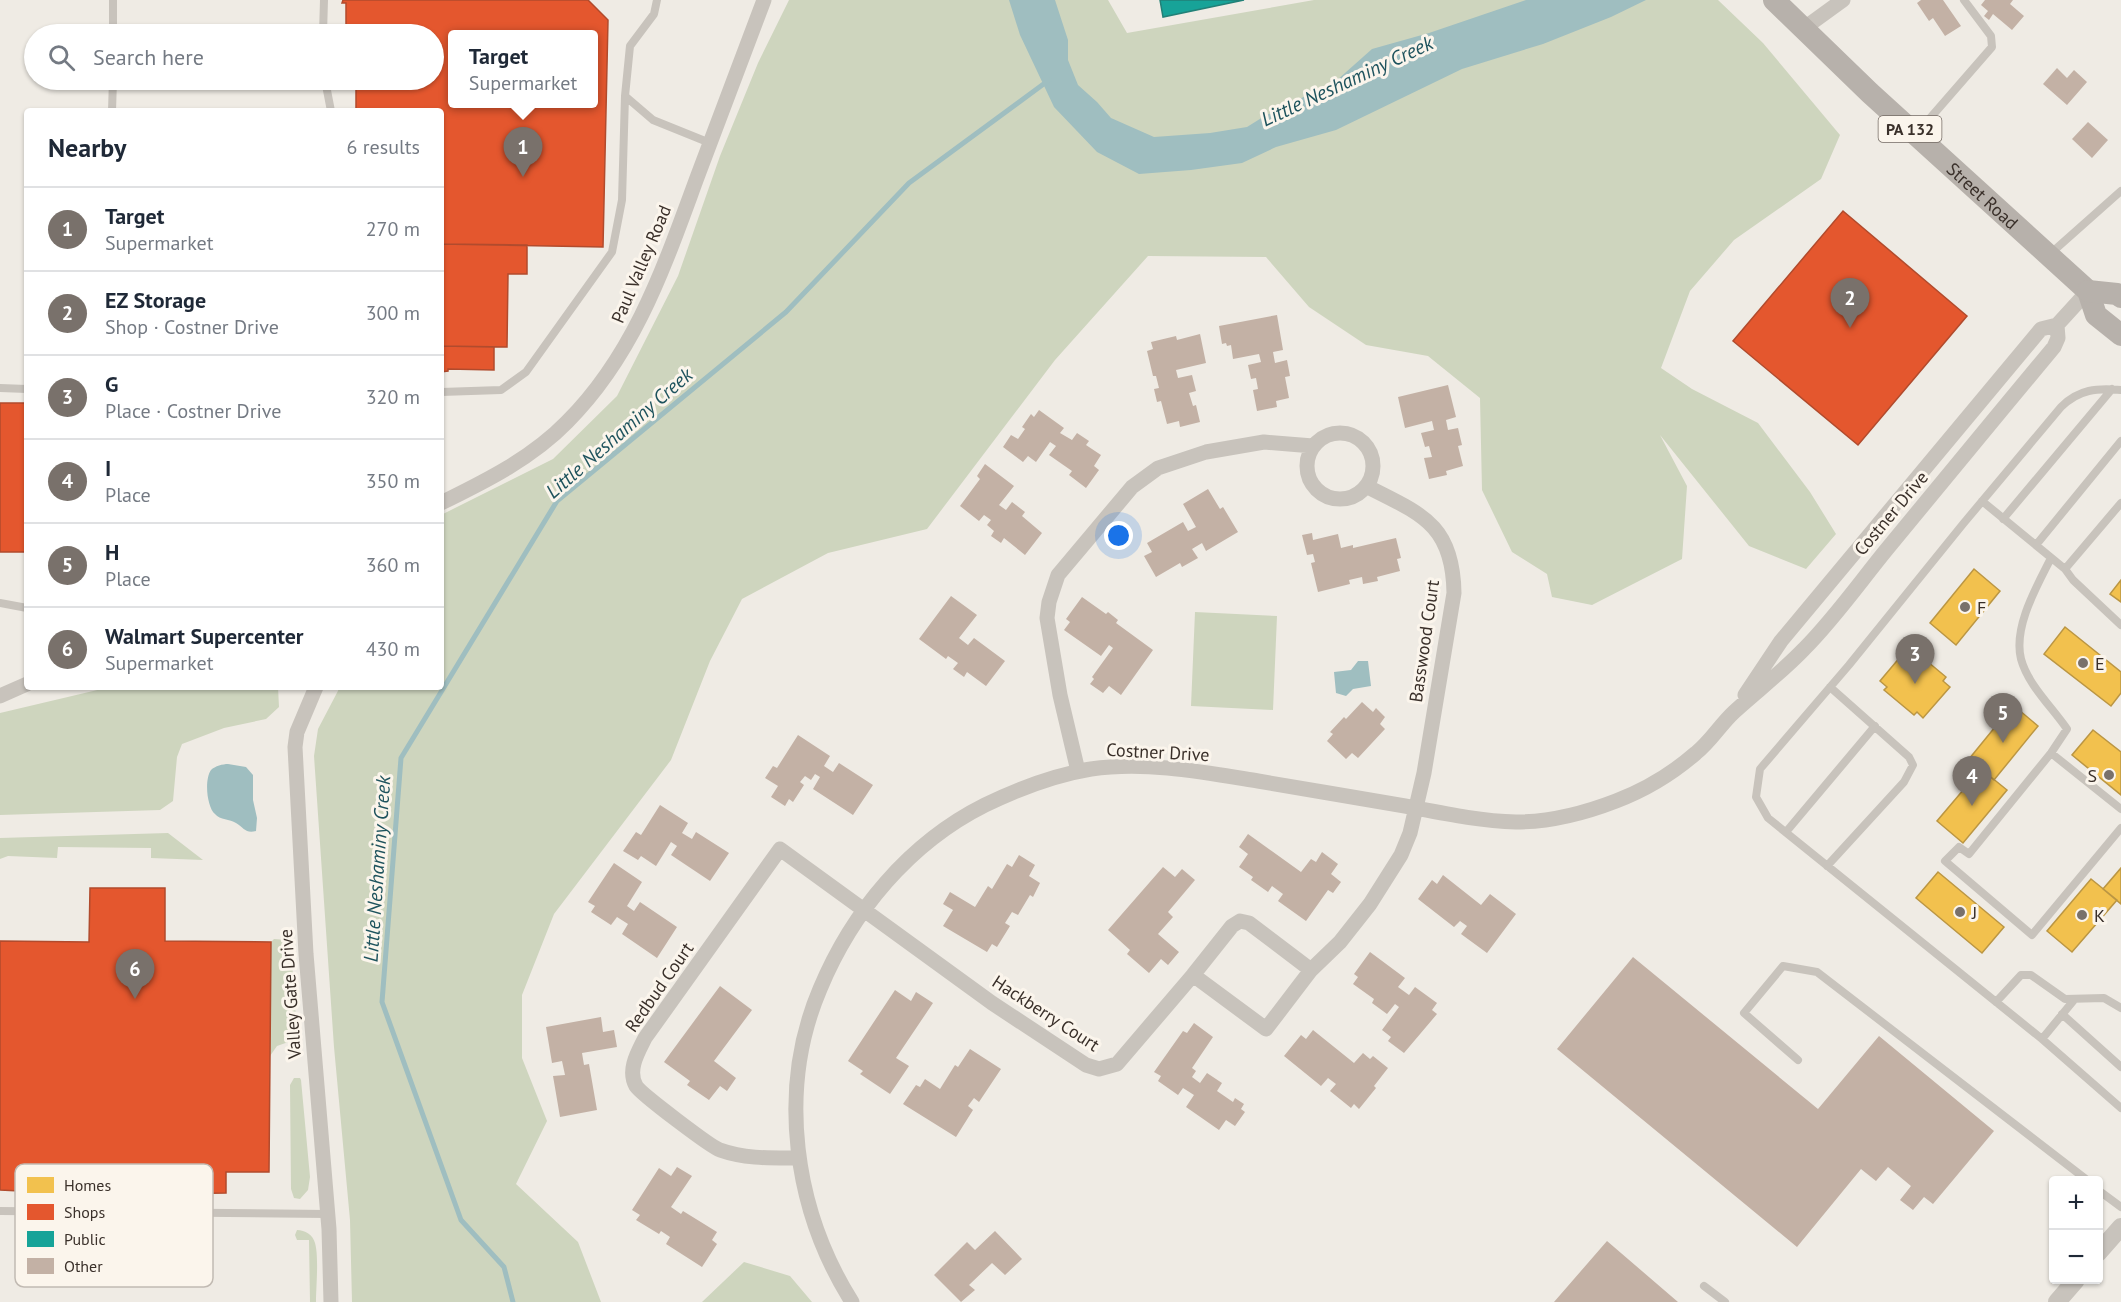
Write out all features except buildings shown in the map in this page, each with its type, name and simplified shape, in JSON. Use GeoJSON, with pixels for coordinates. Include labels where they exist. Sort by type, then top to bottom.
{"type":"FeatureCollection","features":[{"type":"Feature","properties":{"kind":"main road","name":"Street Road"},"geometry":{"type":"LineString","coordinates":[[1774,0],[2088,291],[2096,315],[2121,335]]}},
{"type":"Feature","properties":{"kind":"main road"},"geometry":{"type":"LineString","coordinates":[[2088,291],[2117,294],[2121,297]]}},
{"type":"Feature","properties":{"kind":"street","name":"Paul Valley Road"},"geometry":{"type":"LineString","coordinates":[[444,501],[506,470],[537,447],[566,423],[611,370],[640,322],[667,260],[764,0]]}},
{"type":"Feature","properties":{"kind":"street"},"geometry":{"type":"LineString","coordinates":[[1803,28],[1843,0]]}},
{"type":"Feature","properties":{"kind":"street","name":"Costner Drive"},"geometry":{"type":"LineString","coordinates":[[1733,713],[1781,641],[1849,558],[2042,329],[2057,325],[2088,291]]}},
{"type":"Feature","properties":{"kind":"street","name":"Costner Drive"},"geometry":{"type":"LineString","coordinates":[[852,1302],[819,1236],[798,1158],[796,1089],[805,1030],[825,977],[863,910],[909,858],[951,825],[1007,794],[1035,783],[1078,771],[1133,766],[1197,771],[1460,816],[1519,822],[1579,814],[1643,790],[1696,753],[1733,713],[1804,649],[2054,347],[2058,338],[2057,325]]}},
{"type":"Feature","properties":{"kind":"street"},"geometry":{"type":"LineString","coordinates":[[1339,432],[1354,435],[1366,444],[1372,458],[1372,473],[1366,486],[1355,496],[1340,499],[1326,496],[1314,487],[1307,474],[1307,459],[1313,446],[1325,436],[1339,432]]}},
{"type":"Feature","properties":{"kind":"street"},"geometry":{"type":"LineString","coordinates":[[1078,771],[1060,695],[1047,618],[1048,602],[1058,575],[1132,487],[1158,468],[1206,452],[1264,442],[1313,446]]}},
{"type":"Feature","properties":{"kind":"street","name":"Basswood Court"},"geometry":{"type":"LineString","coordinates":[[1193,975],[1266,1029],[1311,970],[1340,942],[1370,904],[1401,855],[1410,833],[1454,593],[1454,571],[1449,553],[1437,528],[1411,509],[1366,486]]}},
{"type":"Feature","properties":{"kind":"street"},"geometry":{"type":"LineString","coordinates":[[0,696],[24,685]]}},
{"type":"Feature","properties":{"kind":"street","name":"Valley Gate Drive"},"geometry":{"type":"LineString","coordinates":[[315,690],[297,732],[295,747],[306,954],[327,1214],[331,1302]]}},
{"type":"Feature","properties":{"kind":"street","name":"Redbud Court"},"geometry":{"type":"LineString","coordinates":[[798,1158],[741,1156],[718,1149],[636,1086],[634,1060],[645,1038],[780,849],[863,910]]}},
{"type":"Feature","properties":{"kind":"street","name":"Hackberry Court"},"geometry":{"type":"LineString","coordinates":[[863,910],[992,1003],[1086,1065],[1099,1069],[1117,1064],[1232,926],[1240,921],[1250,923],[1311,970]]}},
{"type":"Feature","properties":{"kind":"street"},"geometry":{"type":"LineString","coordinates":[[2103,1247],[2121,1227]]}},
{"type":"Feature","properties":{"kind":"street"},"geometry":{"type":"LineString","coordinates":[[2057,1302],[2073,1284]]}},
{"type":"Feature","properties":{"kind":"lane"},"geometry":{"type":"LineString","coordinates":[[113,0],[113,24]]}},
{"type":"Feature","properties":{"kind":"lane"},"geometry":{"type":"LineString","coordinates":[[323,24],[324,0]]}},
{"type":"Feature","properties":{"kind":"lane"},"geometry":{"type":"LineString","coordinates":[[444,392],[501,390],[526,372],[612,252],[622,200],[625,96],[630,46],[654,14],[657,0]]}},
{"type":"Feature","properties":{"kind":"lane"},"geometry":{"type":"LineString","coordinates":[[1916,134],[1992,47],[1990,36],[1964,0]]}},
{"type":"Feature","properties":{"kind":"lane"},"geometry":{"type":"LineString","coordinates":[[112,108],[113,90]]}},
{"type":"Feature","properties":{"kind":"lane"},"geometry":{"type":"LineString","coordinates":[[327,90],[330,108]]}},
{"type":"Feature","properties":{"kind":"lane"},"geometry":{"type":"LineString","coordinates":[[625,96],[653,120],[710,143]]}},
{"type":"Feature","properties":{"kind":"lane"},"geometry":{"type":"LineString","coordinates":[[2049,255],[2121,191]]}},
{"type":"Feature","properties":{"kind":"lane"},"geometry":{"type":"LineString","coordinates":[[0,388],[24,388]]}},
{"type":"Feature","properties":{"kind":"lane"},"geometry":{"type":"LineString","coordinates":[[2121,390],[2095,388],[2068,400],[1760,769],[1756,797],[1768,818],[2042,1039],[2121,1108]]}},
{"type":"Feature","properties":{"kind":"lane"},"geometry":{"type":"LineString","coordinates":[[2003,519],[2112,389]]}},
{"type":"Feature","properties":{"kind":"lane"},"geometry":{"type":"LineString","coordinates":[[2036,545],[2121,441]]}},
{"type":"Feature","properties":{"kind":"lane"},"geometry":{"type":"LineString","coordinates":[[1982,501],[2065,569],[2073,580],[2121,625]]}},
{"type":"Feature","properties":{"kind":"lane"},"geometry":{"type":"LineString","coordinates":[[2065,569],[2121,503]]}},
{"type":"Feature","properties":{"kind":"lane"},"geometry":{"type":"LineString","coordinates":[[2051,558],[2031,599],[2018,641],[2021,660],[2036,688],[2067,729],[2051,753],[1969,854],[1959,847],[1945,861],[2032,935],[2121,828]]}},
{"type":"Feature","properties":{"kind":"lane"},"geometry":{"type":"LineString","coordinates":[[0,603],[24,607]]}},
{"type":"Feature","properties":{"kind":"lane"},"geometry":{"type":"LineString","coordinates":[[1827,866],[1904,782],[1912,765],[1910,757],[1830,687]]}},
{"type":"Feature","properties":{"kind":"lane"},"geometry":{"type":"LineString","coordinates":[[1786,832],[1875,726]]}},
{"type":"Feature","properties":{"kind":"lane"},"geometry":{"type":"LineString","coordinates":[[2051,753],[2121,808]]}},
{"type":"Feature","properties":{"kind":"lane"},"geometry":{"type":"LineString","coordinates":[[1798,1060],[1744,1013],[1783,966],[1817,972],[2082,1176]]}},
{"type":"Feature","properties":{"kind":"lane"},"geometry":{"type":"LineString","coordinates":[[1996,1002],[2021,975],[2031,975],[2065,999],[2104,998],[2121,1008]]}},
{"type":"Feature","properties":{"kind":"lane"},"geometry":{"type":"LineString","coordinates":[[2042,1039],[2074,1000]]}},
{"type":"Feature","properties":{"kind":"lane"},"geometry":{"type":"LineString","coordinates":[[2062,1014],[2121,1067]]}},
{"type":"Feature","properties":{"kind":"lane"},"geometry":{"type":"LineString","coordinates":[[2103,1194],[2121,1207]]}},
{"type":"Feature","properties":{"kind":"lane"},"geometry":{"type":"LineString","coordinates":[[0,1211],[15,1211]]}},
{"type":"Feature","properties":{"kind":"lane"},"geometry":{"type":"LineString","coordinates":[[213,1213],[327,1214]]}},
{"type":"Feature","properties":{"kind":"lane"},"geometry":{"type":"LineString","coordinates":[[1704,1286],[1725,1302]]}},
{"type":"Feature","properties":{"kind":"green space"},"geometry":{"type":"Polygon","coordinates":[[[789,0],[1108,0],[1127,33],[1314,0],[1718,0],[1763,43],[1840,135],[1821,179],[1734,240],[1690,291],[1661,368],[1692,389],[1758,423],[1810,492],[1836,534],[1806,569],[1749,546],[1660,435],[1687,486],[1682,559],[1592,605],[1552,597],[1547,574],[1512,552],[1482,490],[1480,398],[1428,356],[1366,345],[1309,307],[1266,257],[1148,256],[1055,360],[927,529],[828,553],[742,599],[710,661],[671,760],[554,914],[522,995],[522,1058],[547,1121],[516,1184],[578,1242],[601,1302],[352,1302],[350,1220],[334,1047],[314,756],[318,729],[338,690],[444,690],[444,514],[553,459],[617,396],[678,276],[720,156],[758,63],[789,0]]]}},
{"type":"Feature","properties":{"kind":"green space"},"geometry":{"type":"Polygon","coordinates":[[[1195,612],[1277,616],[1273,710],[1191,706],[1195,612]]]}},
{"type":"Feature","properties":{"kind":"green space"},"geometry":{"type":"Polygon","coordinates":[[[97,690],[278,690],[279,707],[266,719],[224,728],[182,744],[177,757],[173,801],[160,810],[0,815],[0,713],[97,690]]]}},
{"type":"Feature","properties":{"kind":"green space"},"geometry":{"type":"Polygon","coordinates":[[[168,833],[203,860],[151,858],[151,848],[58,847],[57,858],[8,856],[0,859],[0,838],[168,833]]]}},
{"type":"Feature","properties":{"kind":"green space"},"geometry":{"type":"Polygon","coordinates":[[[274,939],[287,940],[291,946],[297,1035],[294,1040],[277,1046],[270,1056],[271,942],[274,939]]]}},
{"type":"Feature","properties":{"kind":"green space"},"geometry":{"type":"Polygon","coordinates":[[[294,1078],[301,1080],[310,1177],[308,1190],[300,1199],[294,1198],[291,1189],[290,1085],[294,1078]]]}},
{"type":"Feature","properties":{"kind":"green space"},"geometry":{"type":"Polygon","coordinates":[[[297,1230],[308,1234],[315,1243],[316,1302],[310,1302],[309,1240],[297,1240],[295,1235],[297,1230]]]}},
{"type":"Feature","properties":{"kind":"green space"},"geometry":{"type":"Polygon","coordinates":[[[744,1262],[790,1276],[812,1302],[702,1302],[744,1262]]]}},
{"type":"Feature","properties":{"kind":"water"},"geometry":{"type":"Polygon","coordinates":[[[1009,0],[1055,0],[1068,40],[1068,60],[1078,85],[1111,118],[1154,137],[1210,133],[1247,127],[1336,81],[1372,49],[1429,33],[1526,0],[1646,0],[1611,17],[1543,44],[1462,69],[1336,130],[1276,147],[1242,163],[1139,174],[1097,152],[1054,107],[1020,35],[1009,0]]]}},
{"type":"Feature","properties":{"kind":"water"},"geometry":{"type":"Polygon","coordinates":[[[1358,661],[1368,661],[1371,686],[1353,689],[1346,696],[1336,693],[1334,672],[1351,670],[1358,661]]]}},
{"type":"Feature","properties":{"kind":"water"},"geometry":{"type":"Polygon","coordinates":[[[228,764],[246,767],[253,775],[256,831],[247,831],[212,811],[208,800],[209,774],[215,767],[228,764]]]}},
{"type":"Feature","properties":{"kind":"waterway","name":"Little Neshaminy Creek"},"geometry":{"type":"LineString","coordinates":[[444,687],[557,501],[786,312],[909,183],[1049,80]]}},
{"type":"Feature","properties":{"kind":"waterway","name":"Little Neshaminy Creek"},"geometry":{"type":"LineString","coordinates":[[442,690],[401,758],[382,1002],[461,1220],[504,1267],[513,1302]]}},
{"type":"Feature","properties":{"kind":"place","name":"Target"},"geometry":{"type":"Point","coordinates":[523,177]}},
{"type":"Feature","properties":{"kind":"place","name":"EZ Storage"},"geometry":{"type":"Point","coordinates":[1850,328]}},
{"type":"Feature","properties":{"kind":"place","name":"F"},"geometry":{"type":"Point","coordinates":[1965,607]}},
{"type":"Feature","properties":{"kind":"place","name":"E"},"geometry":{"type":"Point","coordinates":[2083,663]}},
{"type":"Feature","properties":{"kind":"place","name":"G"},"geometry":{"type":"Point","coordinates":[1915,684]}},
{"type":"Feature","properties":{"kind":"place","name":"H"},"geometry":{"type":"Point","coordinates":[2003,743]}},
{"type":"Feature","properties":{"kind":"place","name":"S"},"geometry":{"type":"Point","coordinates":[2109,775]}},
{"type":"Feature","properties":{"kind":"place","name":"I"},"geometry":{"type":"Point","coordinates":[1972,806]}},
{"type":"Feature","properties":{"kind":"place","name":"J"},"geometry":{"type":"Point","coordinates":[1960,912]}},
{"type":"Feature","properties":{"kind":"place","name":"K"},"geometry":{"type":"Point","coordinates":[2082,915]}},
{"type":"Feature","properties":{"kind":"place","name":"Walmart Supercenter"},"geometry":{"type":"Point","coordinates":[135,999]}}]}
